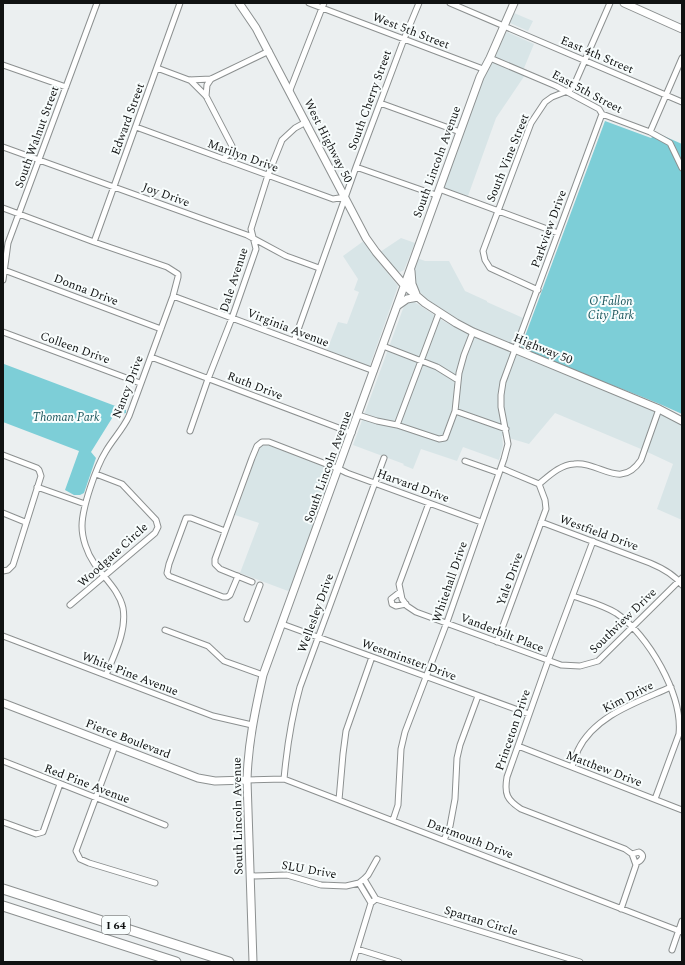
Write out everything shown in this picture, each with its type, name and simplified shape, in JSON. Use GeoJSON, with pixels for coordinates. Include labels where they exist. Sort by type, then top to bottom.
{"type":"FeatureCollection","features":[{"type":"Feature","properties":{"kind":"highway","name":"I 64"},"geometry":{"type":"LineString","coordinates":[[3,889],[230,962]]}},
{"type":"Feature","properties":{"kind":"highway","name":"I 64"},"geometry":{"type":"LineString","coordinates":[[3,906],[176,962]]}},
{"type":"Feature","properties":{"kind":"main road","name":"West Highway 50"},"geometry":{"type":"LineString","coordinates":[[239,3],[269,51],[366,238],[404,285]]}},
{"type":"Feature","properties":{"kind":"main road","name":"South Lincoln Avenue"},"geometry":{"type":"LineString","coordinates":[[253,959],[247,780],[248,755],[252,725],[263,676],[480,76],[490,58],[514,3]]}},
{"type":"Feature","properties":{"kind":"main road"},"geometry":{"type":"LineString","coordinates":[[624,3],[682,29]]}},
{"type":"Feature","properties":{"kind":"main road"},"geometry":{"type":"LineString","coordinates":[[397,307],[407,299],[418,297],[412,284],[411,265]]}},
{"type":"Feature","properties":{"kind":"main road","name":"Highway 50"},"geometry":{"type":"LineString","coordinates":[[404,285],[439,313],[473,332],[659,409],[682,420]]}},
{"type":"Feature","properties":{"kind":"main road","name":"Pierce Boulevard"},"geometry":{"type":"LineString","coordinates":[[3,703],[198,778],[215,781],[247,780]]}},
{"type":"Feature","properties":{"kind":"street","name":"South Walnut Street"},"geometry":{"type":"LineString","coordinates":[[3,280],[8,242],[96,3]]}},
{"type":"Feature","properties":{"kind":"street","name":"Edward Street"},"geometry":{"type":"LineString","coordinates":[[94,242],[180,3]]}},
{"type":"Feature","properties":{"kind":"street","name":"West 5th Street"},"geometry":{"type":"LineString","coordinates":[[308,3],[323,6],[404,39],[484,69]]}},
{"type":"Feature","properties":{"kind":"street","name":"South Cherry Street"},"geometry":{"type":"LineString","coordinates":[[294,341],[356,167],[419,3]]}},
{"type":"Feature","properties":{"kind":"street","name":"East 4th Street"},"geometry":{"type":"LineString","coordinates":[[450,3],[682,102]]}},
{"type":"Feature","properties":{"kind":"street","name":"South Vine Street"},"geometry":{"type":"LineString","coordinates":[[538,290],[490,268],[485,260],[483,251],[531,123],[545,102],[552,97],[570,90],[575,84],[610,3]]}},
{"type":"Feature","properties":{"kind":"street"},"geometry":{"type":"LineString","coordinates":[[290,90],[323,6]]}},
{"type":"Feature","properties":{"kind":"street"},"geometry":{"type":"LineString","coordinates":[[189,80],[211,79],[269,51]]}},
{"type":"Feature","properties":{"kind":"street","name":"East 5th Street"},"geometry":{"type":"LineString","coordinates":[[490,58],[556,86],[599,109],[602,114],[650,132],[670,143],[682,168]]}},
{"type":"Feature","properties":{"kind":"street"},"geometry":{"type":"LineString","coordinates":[[650,132],[682,58]]}},
{"type":"Feature","properties":{"kind":"street"},"geometry":{"type":"LineString","coordinates":[[3,65],[66,87]]}},
{"type":"Feature","properties":{"kind":"street"},"geometry":{"type":"LineString","coordinates":[[157,68],[189,80],[206,96],[232,146],[231,152],[223,159]]}},
{"type":"Feature","properties":{"kind":"street"},"geometry":{"type":"LineString","coordinates":[[206,96],[207,84],[211,79]]}},
{"type":"Feature","properties":{"kind":"street"},"geometry":{"type":"LineString","coordinates":[[380,103],[460,132]]}},
{"type":"Feature","properties":{"kind":"street","name":"Parkview Drive"},"geometry":{"type":"LineString","coordinates":[[515,350],[602,114]]}},
{"type":"Feature","properties":{"kind":"street","name":"Dale Avenue"},"geometry":{"type":"LineString","coordinates":[[190,430],[256,249],[251,229],[268,175],[282,140],[294,128],[306,122]]}},
{"type":"Feature","properties":{"kind":"street","name":"Marilyn Drive"},"geometry":{"type":"LineString","coordinates":[[136,127],[333,199],[345,197]]}},
{"type":"Feature","properties":{"kind":"street","name":"Joy Drive"},"geometry":{"type":"LineString","coordinates":[[3,147],[247,235],[286,256],[319,268]]}},
{"type":"Feature","properties":{"kind":"street"},"geometry":{"type":"LineString","coordinates":[[356,167],[498,210],[558,233]]}},
{"type":"Feature","properties":{"kind":"street","name":"Nancy Drive"},"geometry":{"type":"LineString","coordinates":[[3,208],[167,267],[176,271],[178,277],[173,296],[151,358],[140,383],[124,428],[104,453],[86,504],[82,526],[84,539],[93,562],[117,592],[123,610],[121,637],[106,675]]}},
{"type":"Feature","properties":{"kind":"street","name":"Donna Drive"},"geometry":{"type":"LineString","coordinates":[[4,270],[161,329]]}},
{"type":"Feature","properties":{"kind":"street","name":"Virginia Avenue"},"geometry":{"type":"LineString","coordinates":[[173,296],[374,371]]}},
{"type":"Feature","properties":{"kind":"street"},"geometry":{"type":"LineString","coordinates":[[397,425],[420,360],[439,313]]}},
{"type":"Feature","properties":{"kind":"street","name":"Colleen Drive"},"geometry":{"type":"LineString","coordinates":[[3,332],[140,383]]}},
{"type":"Feature","properties":{"kind":"street"},"geometry":{"type":"LineString","coordinates":[[358,415],[397,425],[439,439],[445,438],[456,411],[458,380],[464,355],[473,332]]}},
{"type":"Feature","properties":{"kind":"street"},"geometry":{"type":"LineString","coordinates":[[383,346],[437,367],[458,380]]}},
{"type":"Feature","properties":{"kind":"street","name":"Whitehall Drive"},"geometry":{"type":"LineString","coordinates":[[393,820],[398,805],[401,749],[405,732],[447,622],[508,444],[501,407],[501,395],[503,382],[515,350]]}},
{"type":"Feature","properties":{"kind":"street","name":"Ruth Drive"},"geometry":{"type":"LineString","coordinates":[[151,358],[352,433]]}},
{"type":"Feature","properties":{"kind":"street"},"geometry":{"type":"LineString","coordinates":[[465,461],[539,484],[557,470],[574,464],[588,465],[619,475],[630,471],[641,460],[659,409]]}},
{"type":"Feature","properties":{"kind":"street"},"geometry":{"type":"LineString","coordinates":[[456,411],[506,429]]}},
{"type":"Feature","properties":{"kind":"street","name":"Harvard Drive"},"geometry":{"type":"LineString","coordinates":[[226,531],[252,458],[257,446],[262,442],[269,442],[346,473],[481,522]]}},
{"type":"Feature","properties":{"kind":"street"},"geometry":{"type":"LineString","coordinates":[[3,455],[37,468],[41,476],[25,522],[13,565],[5,571]]}},
{"type":"Feature","properties":{"kind":"street","name":"Wellesley Drive"},"geometry":{"type":"LineString","coordinates":[[284,779],[288,739],[300,686],[384,458]]}},
{"type":"Feature","properties":{"kind":"street","name":"Woodgate Circle"},"geometry":{"type":"LineString","coordinates":[[70,605],[155,533],[158,527],[156,520],[122,484],[96,474]]}},
{"type":"Feature","properties":{"kind":"street","name":"Westfield Drive"},"geometry":{"type":"LineString","coordinates":[[539,484],[543,491],[546,504],[546,509],[541,522],[650,562],[666,570],[681,581]]}},
{"type":"Feature","properties":{"kind":"street"},"geometry":{"type":"LineString","coordinates":[[37,487],[86,504]]}},
{"type":"Feature","properties":{"kind":"street","name":"Vanderbilt Place"},"geometry":{"type":"LineString","coordinates":[[429,503],[400,579],[400,592],[391,600],[392,604],[396,606],[406,604],[416,612],[447,622],[548,661]]}},
{"type":"Feature","properties":{"kind":"street"},"geometry":{"type":"LineString","coordinates":[[3,513],[25,522]]}},
{"type":"Feature","properties":{"kind":"street"},"geometry":{"type":"LineString","coordinates":[[238,576],[228,597],[223,597],[169,576],[167,573],[169,564],[186,518],[191,518],[226,531],[215,559],[215,564],[220,569],[238,576],[252,582]]}},
{"type":"Feature","properties":{"kind":"street","name":"Yale Drive"},"geometry":{"type":"LineString","coordinates":[[497,642],[541,522]]}},
{"type":"Feature","properties":{"kind":"street","name":"Princeton Drive"},"geometry":{"type":"LineString","coordinates":[[593,541],[529,714],[507,777],[505,787],[507,796],[513,804],[521,809],[625,849],[632,854],[639,852],[642,854],[642,860],[636,864],[635,871],[621,909]]}},
{"type":"Feature","properties":{"kind":"street","name":"Southview Drive"},"geometry":{"type":"LineString","coordinates":[[548,661],[574,667],[592,663],[603,656],[681,581]]}},
{"type":"Feature","properties":{"kind":"street"},"geometry":{"type":"LineString","coordinates":[[247,619],[260,585]]}},
{"type":"Feature","properties":{"kind":"street"},"geometry":{"type":"LineString","coordinates":[[400,592],[402,599],[406,604]]}},
{"type":"Feature","properties":{"kind":"street"},"geometry":{"type":"LineString","coordinates":[[573,596],[616,613],[633,627],[650,648],[671,687],[680,722],[679,734],[655,799]]}},
{"type":"Feature","properties":{"kind":"street","name":"Westminster Drive"},"geometry":{"type":"LineString","coordinates":[[282,624],[529,714]]}},
{"type":"Feature","properties":{"kind":"street"},"geometry":{"type":"LineString","coordinates":[[165,630],[208,646],[224,661],[263,676]]}},
{"type":"Feature","properties":{"kind":"street","name":"White Pine Avenue"},"geometry":{"type":"LineString","coordinates":[[3,636],[213,716],[252,725]]}},
{"type":"Feature","properties":{"kind":"street"},"geometry":{"type":"LineString","coordinates":[[339,800],[346,731],[372,657]]}},
{"type":"Feature","properties":{"kind":"street","name":"Kim Drive"},"geometry":{"type":"LineString","coordinates":[[572,767],[579,749],[589,734],[601,722],[614,714],[671,687]]}},
{"type":"Feature","properties":{"kind":"street"},"geometry":{"type":"LineString","coordinates":[[444,840],[450,826],[455,799],[457,758],[460,745],[478,696]]}},
{"type":"Feature","properties":{"kind":"street"},"geometry":{"type":"LineString","coordinates":[[116,746],[76,851],[78,857],[89,863],[155,883]]}},
{"type":"Feature","properties":{"kind":"street","name":"Matthew Drive"},"geometry":{"type":"LineString","coordinates":[[518,746],[682,810]]}},
{"type":"Feature","properties":{"kind":"street","name":"Red Pine Avenue"},"geometry":{"type":"LineString","coordinates":[[3,761],[164,825]]}},
{"type":"Feature","properties":{"kind":"street","name":"Dartmouth Drive"},"geometry":{"type":"LineString","coordinates":[[247,780],[284,779],[680,932]]}},
{"type":"Feature","properties":{"kind":"street"},"geometry":{"type":"LineString","coordinates":[[3,822],[36,834],[43,832],[60,784]]}},
{"type":"Feature","properties":{"kind":"street"},"geometry":{"type":"LineString","coordinates":[[632,854],[636,864]]}},
{"type":"Feature","properties":{"kind":"street","name":"SLU Drive"},"geometry":{"type":"LineString","coordinates":[[250,876],[287,875],[321,885],[346,886],[359,883],[364,879],[377,859]]}},
{"type":"Feature","properties":{"kind":"street"},"geometry":{"type":"LineString","coordinates":[[353,962],[371,903],[376,899],[364,879]]}},
{"type":"Feature","properties":{"kind":"street"},"geometry":{"type":"LineString","coordinates":[[359,883],[371,903]]}},
{"type":"Feature","properties":{"kind":"street","name":"Spartan Circle"},"geometry":{"type":"LineString","coordinates":[[376,899],[580,962]]}},
{"type":"Feature","properties":{"kind":"street"},"geometry":{"type":"LineString","coordinates":[[672,950],[680,932],[682,921]]}},
{"type":"Feature","properties":{"kind":"street"},"geometry":{"type":"LineString","coordinates":[[357,949],[399,962]]}},
{"type":"Feature","properties":{"kind":"shaded area"},"geometry":{"type":"Polygon","coordinates":[[[514,13],[533,21],[528,31],[510,23],[514,13]]]}},
{"type":"Feature","properties":{"kind":"shaded area"},"geometry":{"type":"Polygon","coordinates":[[[507,32],[534,44],[522,73],[525,75],[496,118],[468,196],[446,189],[444,186],[484,75],[495,58],[505,33],[507,32]]]}},
{"type":"Feature","properties":{"kind":"shaded area"},"geometry":{"type":"Polygon","coordinates":[[[401,238],[415,243],[404,270],[400,272],[396,271],[380,252],[401,238]]]}},
{"type":"Feature","properties":{"kind":"shaded area"},"geometry":{"type":"Polygon","coordinates":[[[365,240],[377,260],[398,286],[369,366],[327,350],[338,322],[347,324],[359,292],[354,290],[358,279],[343,256],[365,240]]]}},
{"type":"Feature","properties":{"kind":"shaded area"},"geometry":{"type":"Polygon","coordinates":[[[417,258],[425,261],[449,261],[465,291],[523,318],[515,341],[510,343],[469,326],[428,300],[417,289],[415,284],[413,269],[417,258]]]}},
{"type":"Feature","properties":{"kind":"shaded area"},"geometry":{"type":"Polygon","coordinates":[[[413,301],[445,322],[488,343],[643,406],[682,424],[682,520],[657,509],[673,464],[555,413],[529,444],[502,436],[503,445],[499,460],[463,447],[457,461],[421,449],[413,469],[403,465],[404,464],[353,445],[404,306],[407,302],[413,301]]]}},
{"type":"Feature","properties":{"kind":"shaded area"},"geometry":{"type":"Polygon","coordinates":[[[265,444],[329,468],[332,472],[327,491],[291,589],[288,591],[240,573],[259,523],[235,515],[259,448],[265,444]]]}},
{"type":"Feature","properties":{"kind":"green space","name":"O'Fallon City Park"},"geometry":{"type":"Polygon","coordinates":[[[605,121],[651,138],[657,133],[682,144],[682,414],[561,365],[521,347],[605,121]]]}},
{"type":"Feature","properties":{"kind":"green space","name":"Thoman Park"},"geometry":{"type":"Polygon","coordinates":[[[4,364],[126,410],[126,413],[114,415],[91,452],[96,458],[84,493],[74,495],[65,490],[79,451],[3,422],[4,364]]]}}]}
